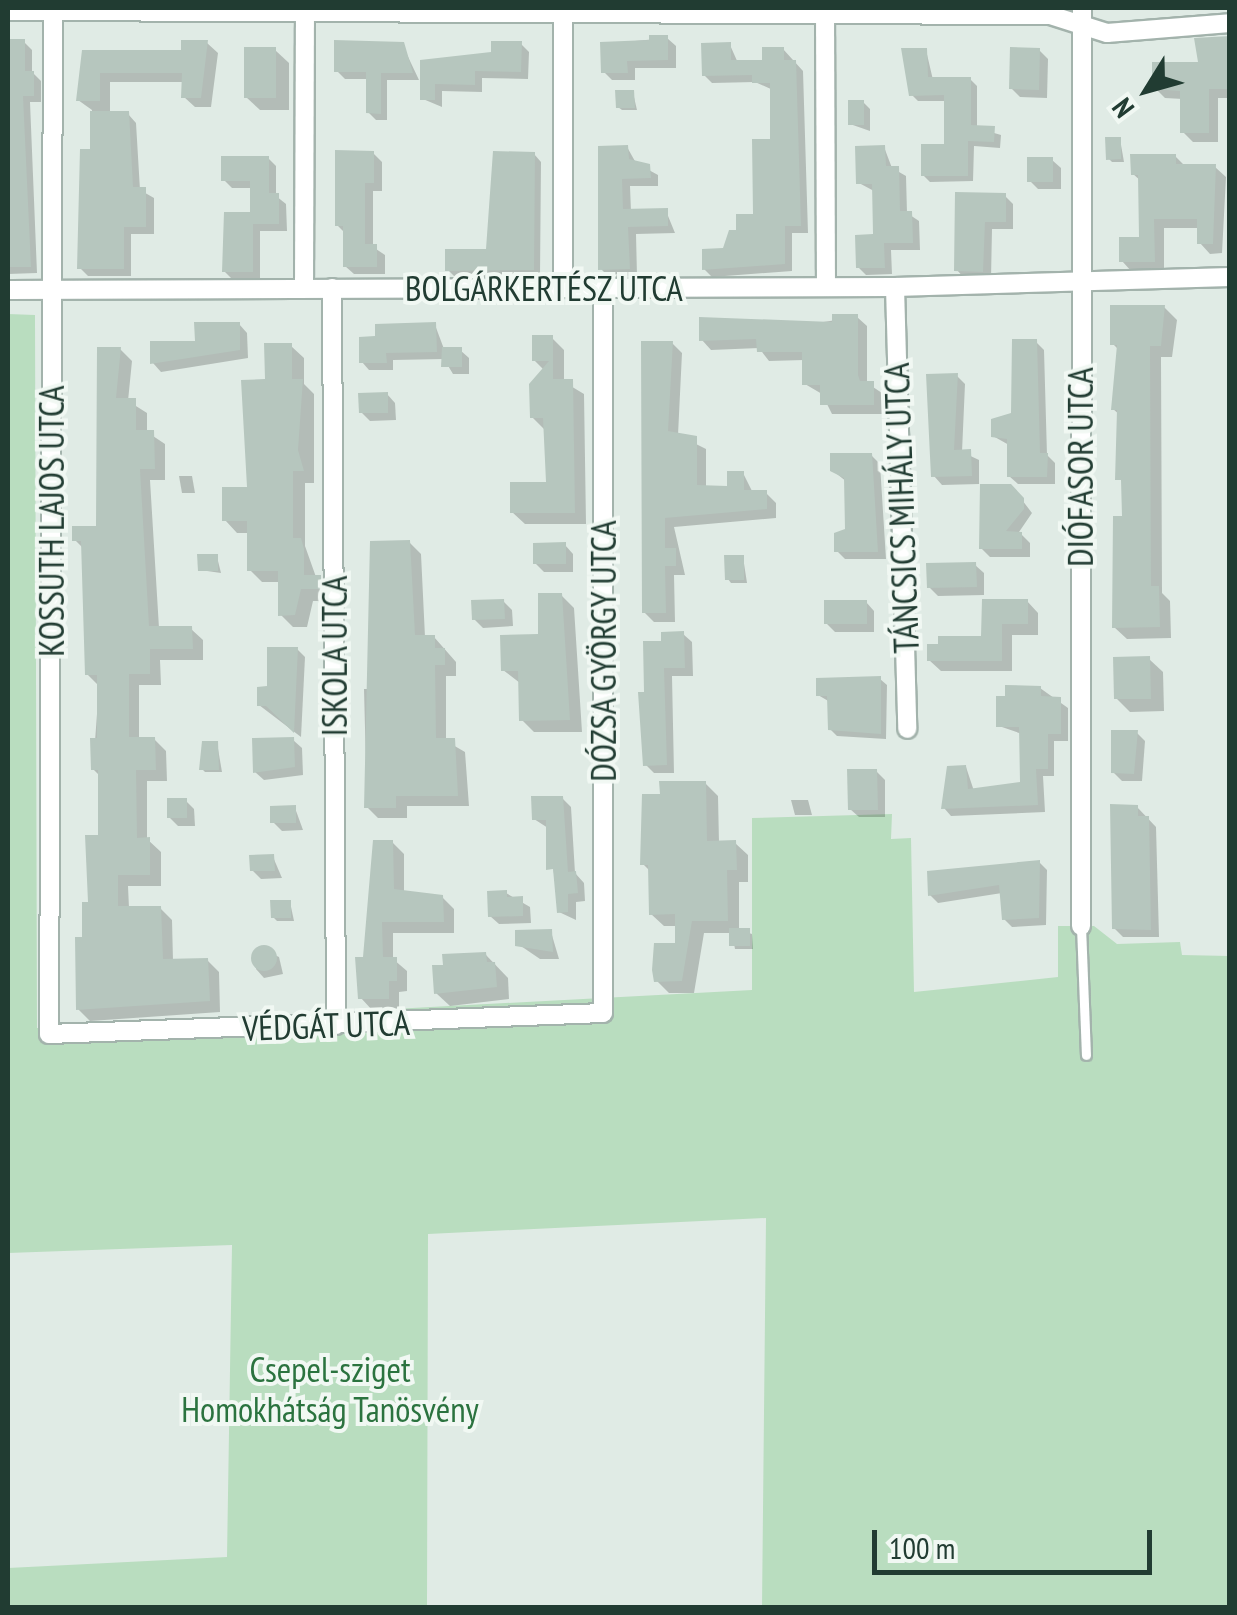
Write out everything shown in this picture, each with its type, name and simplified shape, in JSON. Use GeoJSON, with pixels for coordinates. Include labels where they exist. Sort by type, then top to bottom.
{"type":"FeatureCollection","features":[{"type":"Feature","properties":{"kind":"street","name":"KOSSUTH LAJOS UTCA"},"geometry":{"type":"LineString","coordinates":[[50,1034],[54,9]]}},
{"type":"Feature","properties":{"kind":"street"},"geometry":{"type":"LineString","coordinates":[[563,10],[563,288]]}},
{"type":"Feature","properties":{"kind":"street"},"geometry":{"type":"LineString","coordinates":[[8,11],[825,11],[1050,15],[1082,17],[1111,33],[1230,23]]}},
{"type":"Feature","properties":{"kind":"street"},"geometry":{"type":"LineString","coordinates":[[304,288],[305,11]]}},
{"type":"Feature","properties":{"kind":"street"},"geometry":{"type":"LineString","coordinates":[[825,11],[826,286]]}},
{"type":"Feature","properties":{"kind":"street","name":"DIÓFASOR UTCA"},"geometry":{"type":"LineString","coordinates":[[1081,926],[1082,17]]}},
{"type":"Feature","properties":{"kind":"street","name":"BOLGÁRKERTÉSZ UTCA"},"geometry":{"type":"LineString","coordinates":[[8,290],[895,288],[1230,277]]}},
{"type":"Feature","properties":{"kind":"street","name":"ISKOLA UTCA"},"geometry":{"type":"LineString","coordinates":[[332,288],[336,1025]]}},
{"type":"Feature","properties":{"kind":"street","name":"TÁNCSICS MIHÁLY UTCA"},"geometry":{"type":"LineString","coordinates":[[895,288],[907,729]]}},
{"type":"Feature","properties":{"kind":"street","name":"DÓZSA GYÖRGY UTCA"},"geometry":{"type":"LineString","coordinates":[[603,1013],[604,290]]}},
{"type":"Feature","properties":{"kind":"street","name":"VÉDGÁT UTCA"},"geometry":{"type":"LineString","coordinates":[[50,1034],[603,1013]]}},
{"type":"Feature","properties":{"kind":"lane"},"geometry":{"type":"LineString","coordinates":[[1081,926],[1086,1055]]}},
{"type":"Feature","properties":{"kind":"green space","name":"Csepel-sziget Homokhátság Tanösvény"},"geometry":{"type":"Polygon","coordinates":[[[8,314],[35,315],[37,1028],[752,990],[752,818],[892,814],[891,839],[911,838],[914,992],[1058,977],[1058,926],[1094,926],[1117,944],[1180,942],[1182,955],[1229,956],[1229,1607],[762,1607],[766,1218],[428,1234],[427,1607],[8,1607],[8,1568],[227,1557],[232,1245],[8,1253],[8,314]]]}},
{"type":"Feature","properties":{"kind":"building"},"geometry":{"type":"Polygon","coordinates":[[[649,35],[668,35],[668,60],[627,61],[628,73],[601,73],[600,42],[649,40],[649,35]]]}},
{"type":"Feature","properties":{"kind":"building"},"geometry":{"type":"Polygon","coordinates":[[[1230,36],[1230,89],[1209,89],[1209,133],[1180,133],[1180,91],[1152,89],[1152,62],[1198,62],[1194,38],[1230,36]]]}},
{"type":"Feature","properties":{"kind":"building"},"geometry":{"type":"Polygon","coordinates":[[[8,39],[25,39],[25,71],[34,71],[34,96],[23,96],[31,267],[8,267],[8,39]]]}},
{"type":"Feature","properties":{"kind":"building"},"geometry":{"type":"Polygon","coordinates":[[[181,40],[208,40],[201,98],[181,98],[182,73],[100,73],[100,101],[76,101],[82,50],[181,50],[181,40]]]}},
{"type":"Feature","properties":{"kind":"building"},"geometry":{"type":"Polygon","coordinates":[[[334,40],[404,42],[413,73],[381,73],[381,114],[366,113],[366,72],[334,72],[334,40]]]}},
{"type":"Feature","properties":{"kind":"building"},"geometry":{"type":"Polygon","coordinates":[[[491,41],[522,41],[521,72],[475,71],[475,85],[435,84],[435,100],[420,100],[420,60],[491,52],[491,41]]]}},
{"type":"Feature","properties":{"kind":"building"},"geometry":{"type":"Polygon","coordinates":[[[731,42],[731,60],[762,60],[762,47],[784,47],[784,60],[796,60],[801,226],[785,226],[785,264],[702,270],[702,249],[723,248],[729,230],[736,230],[736,214],[753,214],[752,139],[770,139],[770,83],[752,83],[752,75],[702,76],[701,43],[731,42]]]}},
{"type":"Feature","properties":{"kind":"building"},"geometry":{"type":"Polygon","coordinates":[[[244,47],[276,47],[276,98],[244,98],[244,47]]]}},
{"type":"Feature","properties":{"kind":"building"},"geometry":{"type":"Polygon","coordinates":[[[1010,47],[1040,48],[1039,90],[1009,89],[1010,47]]]}},
{"type":"Feature","properties":{"kind":"building"},"geometry":{"type":"Polygon","coordinates":[[[901,48],[927,48],[928,77],[971,77],[971,125],[995,126],[994,142],[968,141],[968,176],[921,176],[921,144],[944,144],[944,95],[909,96],[901,48]]]}},
{"type":"Feature","properties":{"kind":"building"},"geometry":{"type":"Polygon","coordinates":[[[615,90],[634,90],[635,108],[616,108],[615,90]]]}},
{"type":"Feature","properties":{"kind":"building"},"geometry":{"type":"Polygon","coordinates":[[[848,100],[864,100],[864,125],[848,125],[848,100]]]}},
{"type":"Feature","properties":{"kind":"building"},"geometry":{"type":"Polygon","coordinates":[[[90,111],[129,111],[133,187],[146,187],[146,227],[124,227],[124,269],[77,269],[80,149],[90,149],[90,111]]]}},
{"type":"Feature","properties":{"kind":"building"},"geometry":{"type":"Polygon","coordinates":[[[1105,137],[1121,137],[1121,159],[1106,160],[1105,137]]]}},
{"type":"Feature","properties":{"kind":"building"},"geometry":{"type":"Polygon","coordinates":[[[628,145],[629,159],[650,164],[651,178],[622,179],[623,209],[668,208],[668,226],[628,227],[630,269],[598,270],[598,146],[628,145]]]}},
{"type":"Feature","properties":{"kind":"building"},"geometry":{"type":"Polygon","coordinates":[[[885,145],[886,166],[899,166],[900,211],[912,211],[913,243],[884,243],[885,268],[856,268],[855,235],[873,234],[872,184],[856,184],[855,146],[885,145]]]}},
{"type":"Feature","properties":{"kind":"building"},"geometry":{"type":"Polygon","coordinates":[[[335,150],[374,151],[374,183],[365,183],[365,244],[377,244],[377,267],[343,267],[343,226],[335,226],[335,150]]]}},
{"type":"Feature","properties":{"kind":"building"},"geometry":{"type":"Polygon","coordinates":[[[493,151],[535,152],[534,270],[445,271],[445,249],[486,249],[493,151]]]}},
{"type":"Feature","properties":{"kind":"building"},"geometry":{"type":"Polygon","coordinates":[[[1130,154],[1176,154],[1176,164],[1216,164],[1213,244],[1197,244],[1197,219],[1154,219],[1155,262],[1119,262],[1119,237],[1139,237],[1138,175],[1131,175],[1130,154]]]}},
{"type":"Feature","properties":{"kind":"building"},"geometry":{"type":"Polygon","coordinates":[[[221,156],[269,156],[269,193],[279,193],[279,224],[253,224],[253,272],[222,272],[224,212],[250,212],[250,181],[221,181],[221,156]]]}},
{"type":"Feature","properties":{"kind":"building"},"geometry":{"type":"Polygon","coordinates":[[[1027,157],[1053,157],[1053,182],[1027,182],[1027,157]]]}},
{"type":"Feature","properties":{"kind":"building"},"geometry":{"type":"Polygon","coordinates":[[[955,192],[1006,193],[1006,222],[985,222],[983,272],[954,271],[955,192]]]}},
{"type":"Feature","properties":{"kind":"building"},"geometry":{"type":"Polygon","coordinates":[[[1110,305],[1165,305],[1161,346],[1150,346],[1151,586],[1159,586],[1160,627],[1112,628],[1113,516],[1122,516],[1121,480],[1115,480],[1117,410],[1111,410],[1117,345],[1110,345],[1110,305]]]}},
{"type":"Feature","properties":{"kind":"building"},"geometry":{"type":"Polygon","coordinates":[[[832,314],[858,314],[858,375],[860,381],[874,381],[874,405],[820,405],[820,385],[802,385],[802,352],[757,352],[756,339],[699,341],[699,317],[832,322],[832,314]]]}},
{"type":"Feature","properties":{"kind":"building"},"geometry":{"type":"Polygon","coordinates":[[[194,322],[240,322],[240,350],[150,364],[150,341],[195,341],[194,322]]]}},
{"type":"Feature","properties":{"kind":"building"},"geometry":{"type":"Polygon","coordinates":[[[436,322],[437,352],[386,353],[387,363],[359,363],[359,337],[375,336],[375,324],[436,322]]]}},
{"type":"Feature","properties":{"kind":"building"},"geometry":{"type":"Polygon","coordinates":[[[532,335],[553,335],[553,379],[573,379],[575,513],[510,513],[510,482],[546,482],[543,418],[530,418],[529,384],[549,361],[532,361],[532,335]]]}},
{"type":"Feature","properties":{"kind":"building"},"geometry":{"type":"Polygon","coordinates":[[[1012,339],[1037,339],[1040,453],[1048,453],[1047,477],[1007,477],[1007,439],[991,437],[991,419],[1011,413],[1012,339]]]}},
{"type":"Feature","properties":{"kind":"building"},"geometry":{"type":"Polygon","coordinates":[[[641,341],[673,341],[668,431],[697,436],[697,485],[727,486],[727,471],[744,471],[744,490],[767,490],[767,509],[665,518],[665,548],[676,548],[676,566],[665,566],[666,613],[642,613],[641,341]]]}},
{"type":"Feature","properties":{"kind":"building"},"geometry":{"type":"Polygon","coordinates":[[[264,343],[292,343],[292,379],[303,379],[298,450],[304,471],[293,471],[293,538],[301,538],[304,575],[321,575],[321,589],[301,589],[295,615],[278,616],[278,571],[247,571],[247,521],[222,521],[222,487],[247,487],[241,380],[265,379],[264,343]]]}},
{"type":"Feature","properties":{"kind":"building"},"geometry":{"type":"Polygon","coordinates":[[[97,347],[121,347],[116,398],[136,398],[136,430],[154,430],[155,469],[140,469],[149,626],[192,626],[193,649],[150,649],[150,674],[129,674],[129,737],[155,737],[156,770],[136,770],[137,838],[150,837],[150,875],[118,875],[118,906],[161,906],[163,959],[208,958],[210,1001],[76,1010],[75,937],[82,937],[82,902],[88,902],[85,835],[98,835],[98,770],[91,770],[90,738],[97,738],[97,675],[85,675],[81,541],[72,541],[72,526],[96,526],[97,347]]]}},
{"type":"Feature","properties":{"kind":"building"},"geometry":{"type":"Polygon","coordinates":[[[442,347],[462,347],[462,367],[441,367],[442,347]]]}},
{"type":"Feature","properties":{"kind":"building"},"geometry":{"type":"Polygon","coordinates":[[[958,373],[954,450],[971,449],[972,476],[931,477],[926,374],[958,373]]]}},
{"type":"Feature","properties":{"kind":"building"},"geometry":{"type":"Polygon","coordinates":[[[388,392],[388,413],[359,413],[358,393],[388,392]]]}},
{"type":"Feature","properties":{"kind":"building"},"geometry":{"type":"Polygon","coordinates":[[[830,453],[872,453],[878,552],[834,552],[834,533],[845,529],[844,478],[830,471],[830,453]]]}},
{"type":"Feature","properties":{"kind":"building"},"geometry":{"type":"Polygon","coordinates":[[[980,484],[1011,484],[1024,498],[1024,509],[1006,531],[1022,532],[1022,549],[979,549],[980,484]]]}},
{"type":"Feature","properties":{"kind":"building"},"geometry":{"type":"Polygon","coordinates":[[[410,540],[415,635],[435,635],[435,648],[445,648],[445,665],[435,665],[436,738],[455,738],[458,796],[396,796],[396,808],[364,808],[370,541],[410,540]]]}},
{"type":"Feature","properties":{"kind":"building"},"geometry":{"type":"Polygon","coordinates":[[[566,542],[566,564],[533,564],[533,543],[566,542]]]}},
{"type":"Feature","properties":{"kind":"building"},"geometry":{"type":"Polygon","coordinates":[[[197,554],[218,554],[218,571],[198,571],[197,554]]]}},
{"type":"Feature","properties":{"kind":"building"},"geometry":{"type":"Polygon","coordinates":[[[724,555],[744,555],[744,580],[725,580],[724,555]]]}},
{"type":"Feature","properties":{"kind":"building"},"geometry":{"type":"Polygon","coordinates":[[[976,562],[977,587],[927,588],[926,563],[976,562]]]}},
{"type":"Feature","properties":{"kind":"building"},"geometry":{"type":"Polygon","coordinates":[[[538,593],[562,593],[570,720],[519,721],[518,671],[501,671],[500,635],[538,634],[538,593]]]}},
{"type":"Feature","properties":{"kind":"building"},"geometry":{"type":"Polygon","coordinates":[[[504,599],[505,619],[472,620],[471,600],[504,599]]]}},
{"type":"Feature","properties":{"kind":"building"},"geometry":{"type":"Polygon","coordinates":[[[982,599],[1028,599],[1028,624],[1002,624],[1002,661],[927,661],[927,644],[938,644],[938,636],[981,636],[982,599]]]}},
{"type":"Feature","properties":{"kind":"building"},"geometry":{"type":"Polygon","coordinates":[[[824,600],[867,600],[867,624],[824,624],[824,600]]]}},
{"type":"Feature","properties":{"kind":"building"},"geometry":{"type":"Polygon","coordinates":[[[684,631],[685,668],[664,668],[667,765],[643,766],[638,692],[644,692],[643,641],[661,641],[661,632],[684,631]]]}},
{"type":"Feature","properties":{"kind":"building"},"geometry":{"type":"Polygon","coordinates":[[[267,647],[298,647],[294,733],[266,706],[257,706],[257,687],[267,686],[267,647]]]}},
{"type":"Feature","properties":{"kind":"building"},"geometry":{"type":"Polygon","coordinates":[[[1150,656],[1151,699],[1114,699],[1113,657],[1150,656]]]}},
{"type":"Feature","properties":{"kind":"building"},"geometry":{"type":"Polygon","coordinates":[[[881,676],[881,734],[828,730],[827,696],[816,696],[816,678],[881,676]]]}},
{"type":"Feature","properties":{"kind":"building"},"geometry":{"type":"Polygon","coordinates":[[[1005,685],[1041,686],[1041,696],[1061,697],[1061,734],[1048,734],[1048,769],[1036,769],[1038,805],[941,809],[947,766],[966,765],[968,789],[1020,782],[1019,727],[996,727],[996,696],[1005,696],[1005,685]]]}},
{"type":"Feature","properties":{"kind":"building"},"geometry":{"type":"Polygon","coordinates":[[[1111,730],[1138,730],[1134,774],[1111,773],[1111,730]]]}},
{"type":"Feature","properties":{"kind":"building"},"geometry":{"type":"Polygon","coordinates":[[[294,737],[295,767],[253,773],[252,738],[294,737]]]}},
{"type":"Feature","properties":{"kind":"building"},"geometry":{"type":"Polygon","coordinates":[[[202,741],[218,741],[219,770],[199,770],[202,741]]]}},
{"type":"Feature","properties":{"kind":"building"},"geometry":{"type":"Polygon","coordinates":[[[847,769],[877,769],[878,810],[848,810],[847,769]]]}},
{"type":"Feature","properties":{"kind":"building"},"geometry":{"type":"Polygon","coordinates":[[[659,781],[706,781],[707,841],[736,840],[737,870],[727,870],[728,921],[692,921],[682,981],[654,982],[652,970],[654,943],[675,943],[675,914],[649,915],[648,865],[640,865],[642,794],[660,794],[659,781]]]}},
{"type":"Feature","properties":{"kind":"building"},"geometry":{"type":"Polygon","coordinates":[[[531,796],[563,796],[568,872],[576,871],[578,893],[568,894],[568,912],[557,913],[553,869],[546,870],[546,820],[532,820],[531,796]]]}},
{"type":"Feature","properties":{"kind":"building"},"geometry":{"type":"Polygon","coordinates":[[[167,798],[187,798],[187,818],[167,818],[167,798]]]}},
{"type":"Feature","properties":{"kind":"building"},"geometry":{"type":"Polygon","coordinates":[[[1110,804],[1138,805],[1138,816],[1149,816],[1151,930],[1112,929],[1110,804]]]}},
{"type":"Feature","properties":{"kind":"building"},"geometry":{"type":"Polygon","coordinates":[[[296,805],[296,823],[270,823],[270,806],[296,805]]]}},
{"type":"Feature","properties":{"kind":"building"},"geometry":{"type":"Polygon","coordinates":[[[373,840],[393,840],[394,889],[443,895],[444,922],[382,922],[383,957],[397,957],[397,981],[389,981],[389,999],[358,999],[355,957],[363,957],[373,840]]]}},
{"type":"Feature","properties":{"kind":"building"},"geometry":{"type":"Polygon","coordinates":[[[274,854],[275,871],[250,871],[249,855],[274,854]]]}},
{"type":"Feature","properties":{"kind":"building"},"geometry":{"type":"Polygon","coordinates":[[[1040,860],[1039,918],[1002,920],[999,885],[928,896],[927,871],[1040,860]]]}},
{"type":"Feature","properties":{"kind":"building"},"geometry":{"type":"Polygon","coordinates":[[[507,890],[507,897],[523,896],[523,916],[488,917],[487,891],[507,890]]]}},
{"type":"Feature","properties":{"kind":"building"},"geometry":{"type":"Polygon","coordinates":[[[270,900],[291,900],[291,918],[271,918],[270,900]]]}},
{"type":"Feature","properties":{"kind":"building"},"geometry":{"type":"Polygon","coordinates":[[[729,928],[750,928],[750,946],[729,946],[729,928]]]}},
{"type":"Feature","properties":{"kind":"building"},"geometry":{"type":"Polygon","coordinates":[[[552,929],[553,952],[515,946],[515,930],[552,929]]]}},
{"type":"Feature","properties":{"kind":"building"},"geometry":{"type":"Polygon","coordinates":[[[264,945],[273,949],[277,958],[273,967],[264,971],[255,967],[251,958],[255,949],[264,945]]]}},
{"type":"Feature","properties":{"kind":"building"},"geometry":{"type":"Polygon","coordinates":[[[486,952],[487,962],[495,962],[497,987],[434,994],[432,965],[443,965],[442,954],[486,952]]]}}]}
